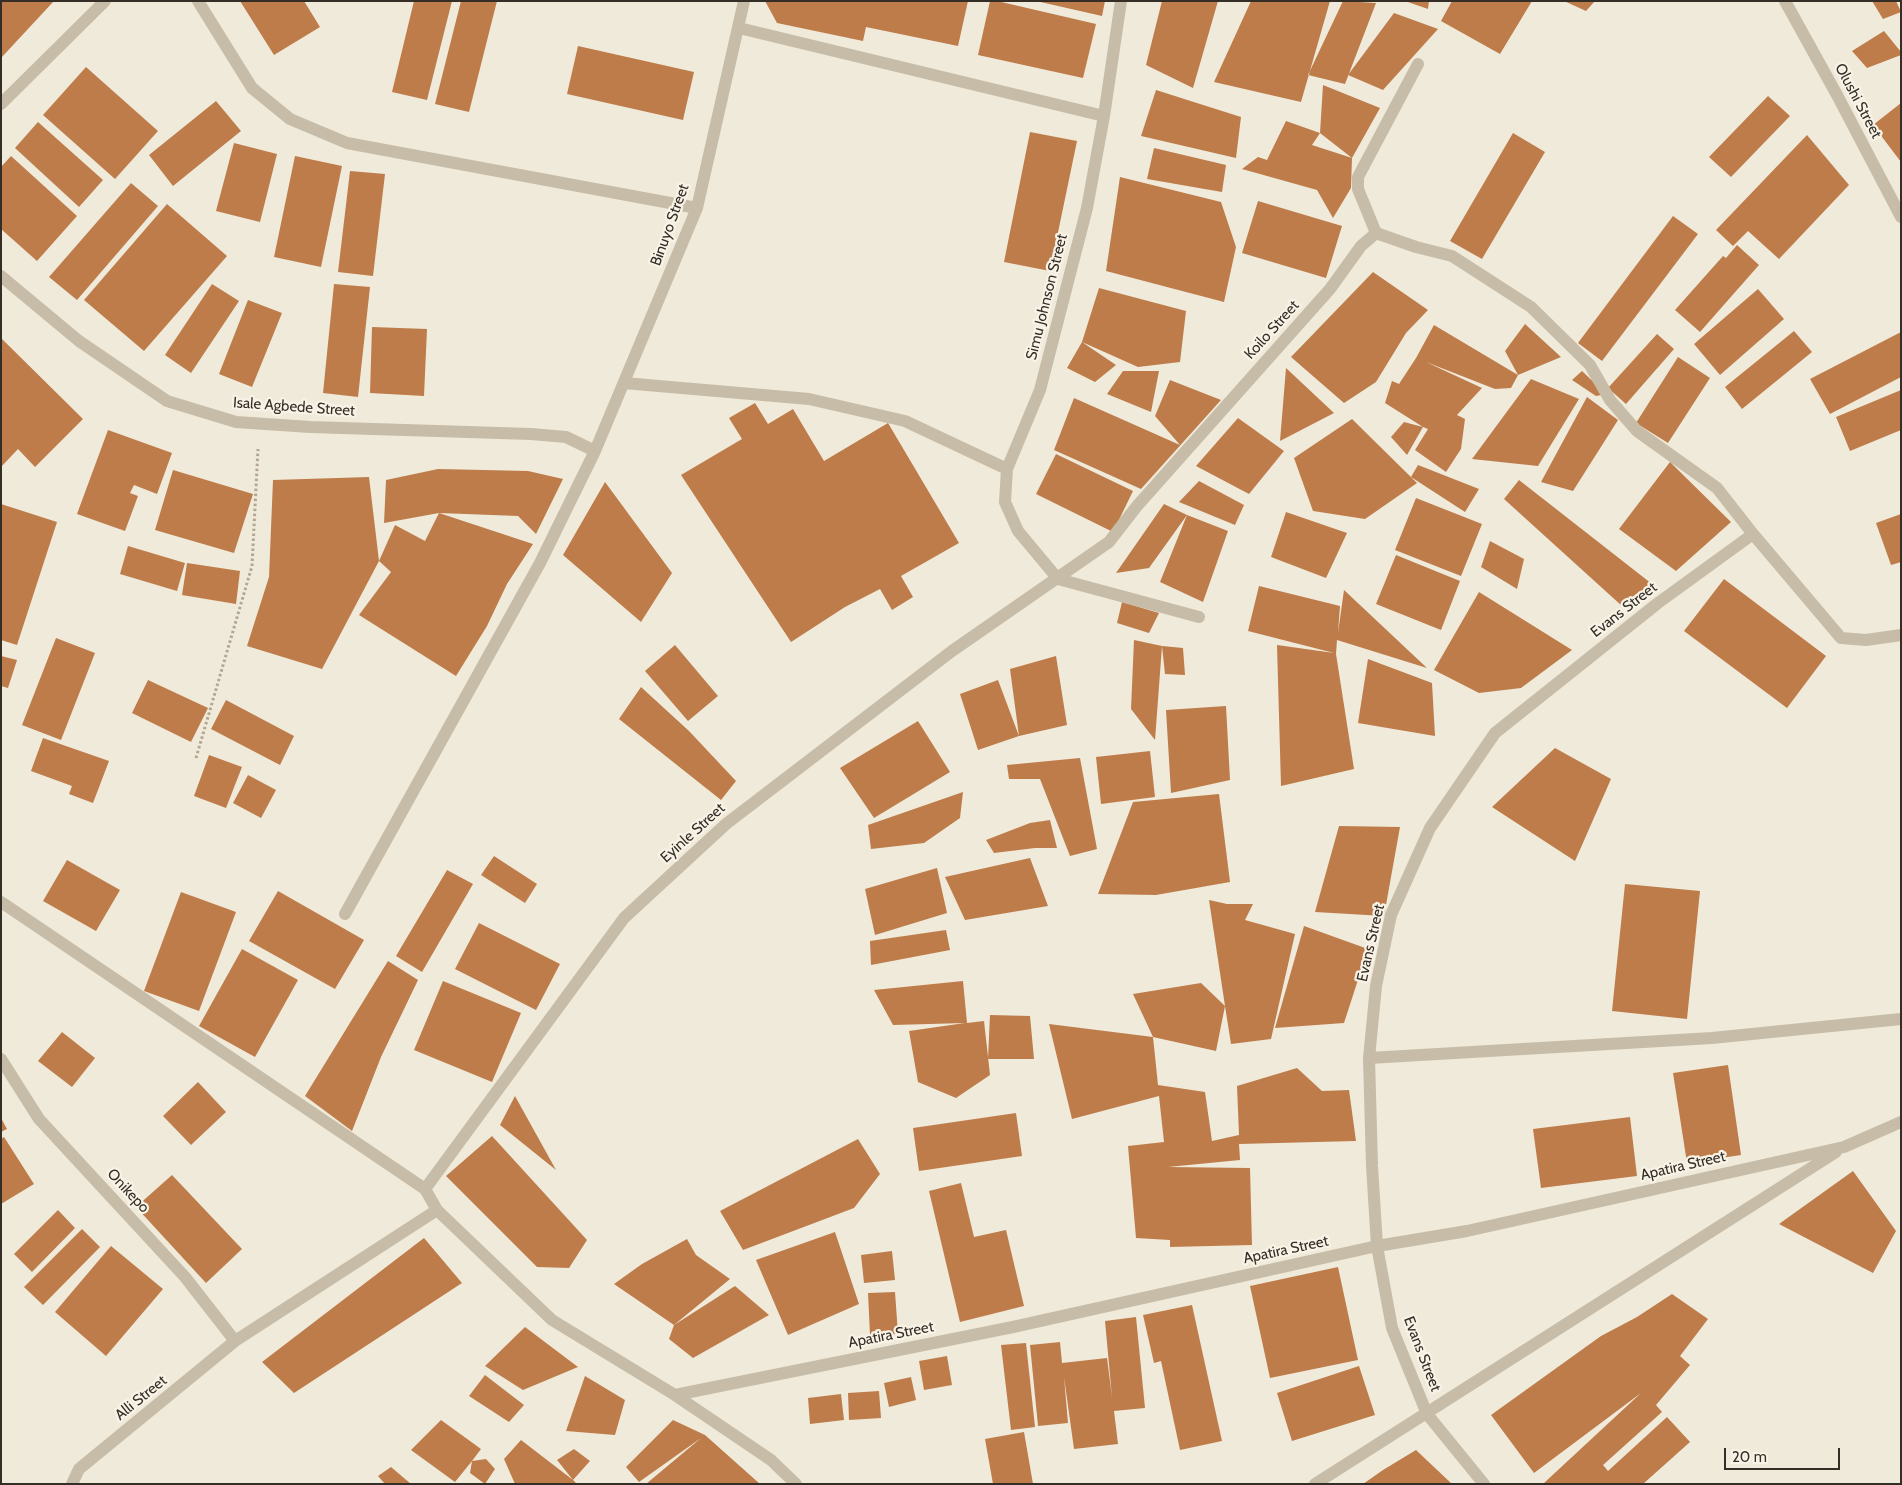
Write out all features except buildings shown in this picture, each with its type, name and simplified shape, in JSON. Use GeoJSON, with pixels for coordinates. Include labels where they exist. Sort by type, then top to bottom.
{"type":"FeatureCollection","features":[{"type":"Feature","properties":{"kind":"street"},"geometry":{"type":"LineString","coordinates":[[1,104],[104,1]]}},
{"type":"Feature","properties":{"kind":"street"},"geometry":{"type":"LineString","coordinates":[[198,1],[252,88],[290,119],[347,143],[697,208]]}},
{"type":"Feature","properties":{"kind":"street","name":"Binuyo Street"},"geometry":{"type":"LineString","coordinates":[[345,914],[540,563],[595,451],[697,208],[744,1]]}},
{"type":"Feature","properties":{"kind":"street","name":"Simu Johnson Street"},"geometry":{"type":"LineString","coordinates":[[1058,579],[1018,531],[1005,502],[1007,469],[1040,390],[1087,208],[1104,116],[1121,1]]}},
{"type":"Feature","properties":{"kind":"street","name":"Olushi Street"},"geometry":{"type":"LineString","coordinates":[[1784,1],[1837,95],[1901,217]]}},
{"type":"Feature","properties":{"kind":"street"},"geometry":{"type":"LineString","coordinates":[[739,28],[1104,116]]}},
{"type":"Feature","properties":{"kind":"street"},"geometry":{"type":"LineString","coordinates":[[1418,64],[1358,177],[1358,189],[1376,233],[1416,248],[1452,256],[1531,307],[1590,365],[1610,400],[1637,431],[1717,488],[1753,534],[1841,638],[1866,640],[1901,635]]}},
{"type":"Feature","properties":{"kind":"street","name":"Koilo Street"},"geometry":{"type":"LineString","coordinates":[[1058,579],[1109,542],[1137,506],[1330,289],[1361,246],[1376,233]]}},
{"type":"Feature","properties":{"kind":"street","name":"Isale Agbede Street"},"geometry":{"type":"LineString","coordinates":[[1,276],[79,341],[166,401],[236,422],[531,434],[566,437],[595,451]]}},
{"type":"Feature","properties":{"kind":"street"},"geometry":{"type":"LineString","coordinates":[[624,383],[809,398],[905,421],[1007,469]]}},
{"type":"Feature","properties":{"kind":"street","name":"Evans Street"},"geometry":{"type":"LineString","coordinates":[[1484,1484],[1427,1414],[1392,1328],[1377,1246],[1372,1166],[1369,1058],[1376,986],[1391,915],[1430,828],[1495,733],[1658,603],[1753,534]]}},
{"type":"Feature","properties":{"kind":"street"},"geometry":{"type":"LineString","coordinates":[[1058,579],[1199,617]]}},
{"type":"Feature","properties":{"kind":"street","name":"Eyinle Street"},"geometry":{"type":"LineString","coordinates":[[425,1189],[624,918],[726,824],[952,651],[1058,579]]}},
{"type":"Feature","properties":{"kind":"street"},"geometry":{"type":"LineString","coordinates":[[1,902],[425,1189],[437,1210],[552,1320],[675,1395],[771,1460],[796,1484]]}},
{"type":"Feature","properties":{"kind":"street"},"geometry":{"type":"LineString","coordinates":[[1369,1058],[1712,1038],[1901,1019]]}},
{"type":"Feature","properties":{"kind":"street","name":"Onikepo"},"geometry":{"type":"LineString","coordinates":[[1,1059],[39,1120],[186,1277],[235,1341]]}},
{"type":"Feature","properties":{"kind":"street","name":"Apatira Street"},"geometry":{"type":"LineString","coordinates":[[675,1395],[1013,1327],[1377,1246],[1467,1231],[1844,1147],[1901,1122]]}},
{"type":"Feature","properties":{"kind":"street"},"geometry":{"type":"LineString","coordinates":[[1315,1484],[1844,1147]]}},
{"type":"Feature","properties":{"kind":"street","name":"Alli Street"},"geometry":{"type":"LineString","coordinates":[[72,1484],[80,1470],[235,1341],[437,1210]]}},
{"type":"Feature","properties":{"kind":"path"},"geometry":{"type":"LineString","coordinates":[[196,758],[252,566],[259,424]]}}]}
